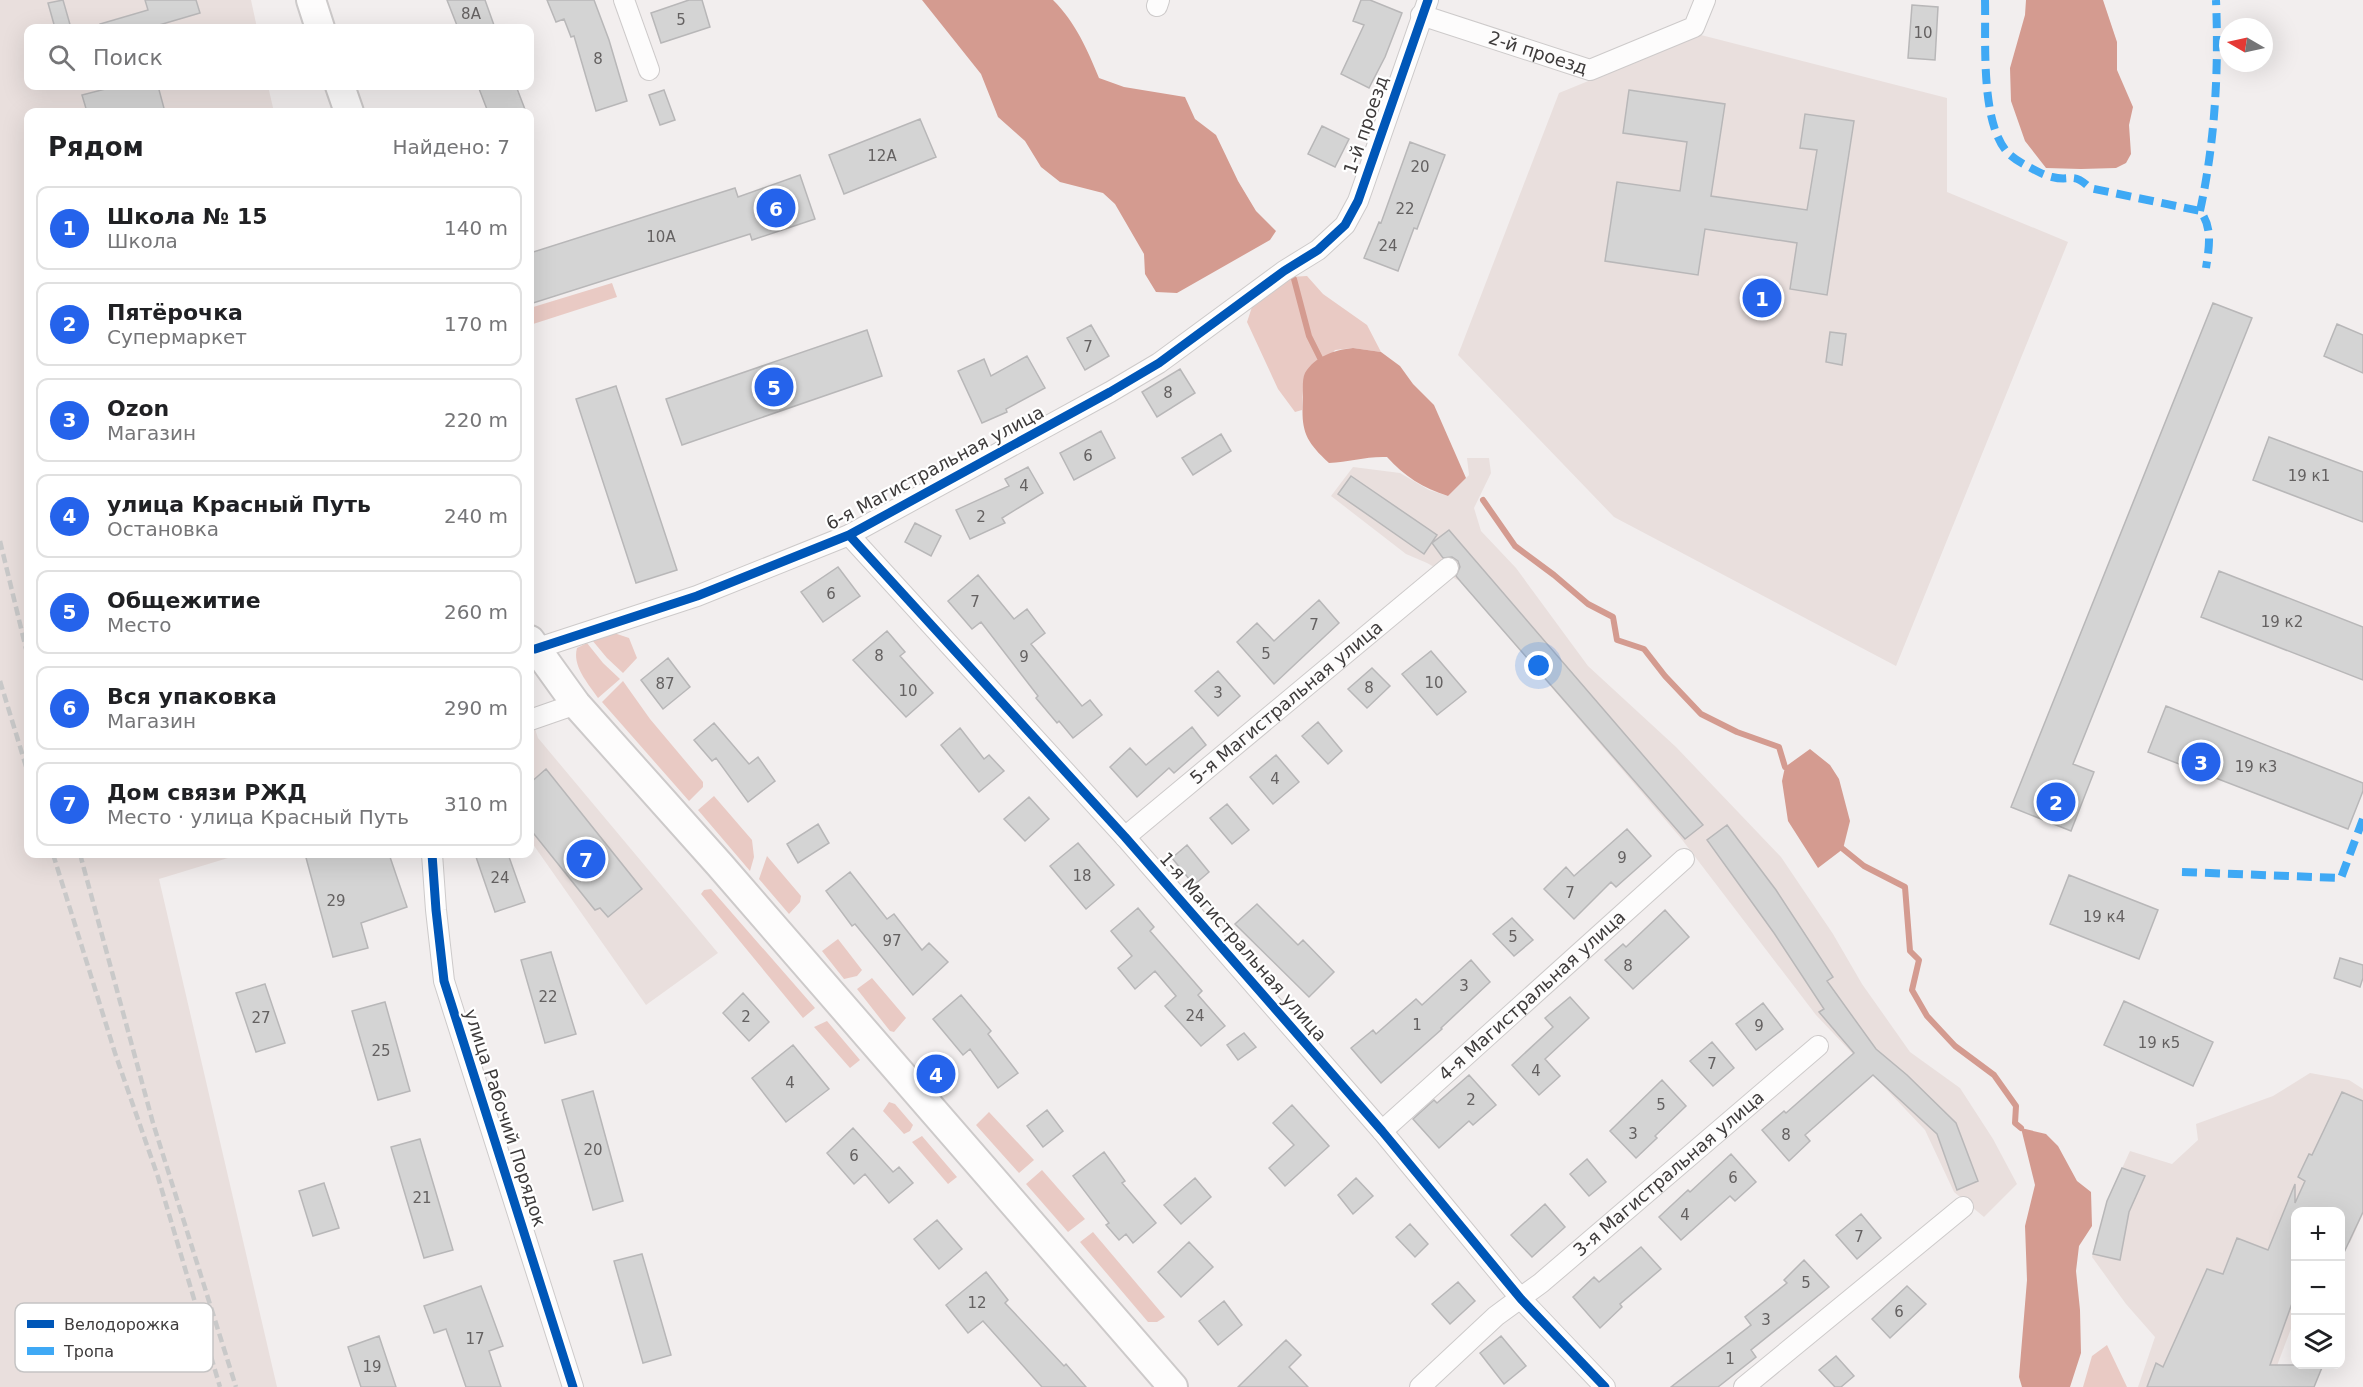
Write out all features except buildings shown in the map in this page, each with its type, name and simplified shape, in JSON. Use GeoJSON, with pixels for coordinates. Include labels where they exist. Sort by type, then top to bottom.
{"type":"FeatureCollection","features":[{"type":"Feature","properties":{"kind":"main road"},"geometry":{"type":"LineString","coordinates":[[311,0],[319,24]]}},
{"type":"Feature","properties":{"kind":"main road"},"geometry":{"type":"LineString","coordinates":[[341,90],[348,108]]}},
{"type":"Feature","properties":{"kind":"main road"},"geometry":{"type":"LineString","coordinates":[[534,648],[576,704],[719,864],[1173,1387]]}},
{"type":"Feature","properties":{"kind":"street"},"geometry":{"type":"LineString","coordinates":[[624,0],[649,70]]}},
{"type":"Feature","properties":{"kind":"street","name":"2-й проезд"},"geometry":{"type":"LineString","coordinates":[[1424,8],[1590,70],[1694,27],[1705,0]]}},
{"type":"Feature","properties":{"kind":"street","name":"1-й проезд"},"geometry":{"type":"LineString","coordinates":[[1318,250],[1346,225],[1358,201],[1424,8]]}},
{"type":"Feature","properties":{"kind":"street","name":"6-я Магистральная улица"},"geometry":{"type":"LineString","coordinates":[[534,644],[697,596],[849,535],[1110,393],[1159,363],[1284,271],[1318,250]]}},
{"type":"Feature","properties":{"kind":"street","name":"1-я Магистральная улица"},"geometry":{"type":"LineString","coordinates":[[849,535],[1125,837],[1382,1131],[1521,1299],[1605,1387]]}},
{"type":"Feature","properties":{"kind":"street","name":"5-я Магистральная улица"},"geometry":{"type":"LineString","coordinates":[[1125,837],[1448,568]]}},
{"type":"Feature","properties":{"kind":"street"},"geometry":{"type":"LineString","coordinates":[[534,719],[576,704]]}},
{"type":"Feature","properties":{"kind":"street","name":"улица Рабочий Порядок"},"geometry":{"type":"LineString","coordinates":[[432,858],[444,981],[573,1387]]}},
{"type":"Feature","properties":{"kind":"street","name":"4-я Магистральная улица"},"geometry":{"type":"LineString","coordinates":[[1382,1131],[1683,859]]}},
{"type":"Feature","properties":{"kind":"street","name":"3-я Магистральная улица"},"geometry":{"type":"LineString","coordinates":[[1420,1387],[1496,1316],[1521,1299],[1818,1046]]}},
{"type":"Feature","properties":{"kind":"street"},"geometry":{"type":"LineString","coordinates":[[1744,1387],[1963,1206]]}},
{"type":"Feature","properties":{"kind":"shaded area"},"geometry":{"type":"Polygon","coordinates":[[[0,0],[251,0],[256,24],[24,24],[24,90],[269,90],[273,108],[24,108],[24,858],[228,858],[159,879],[277,1387],[0,1387],[0,0]]]}},
{"type":"Feature","properties":{"kind":"shaded area"},"geometry":{"type":"Polygon","coordinates":[[[922,0],[1053,0],[1074,27],[1099,78],[1124,87],[1185,97],[1195,119],[1216,135],[1238,181],[1256,211],[1276,231],[1270,240],[1177,293],[1156,292],[1145,274],[1144,254],[1115,204],[1103,193],[1060,182],[1041,167],[1025,141],[998,117],[981,74],[922,0]]]}},
{"type":"Feature","properties":{"kind":"shaded area"},"geometry":{"type":"Polygon","coordinates":[[[2026,0],[2103,0],[2117,42],[2117,70],[2133,107],[2129,125],[2131,154],[2126,163],[2116,168],[2046,168],[2025,141],[2011,101],[2010,68],[2025,15],[2026,0]]]}},
{"type":"Feature","properties":{"kind":"shaded area"},"geometry":{"type":"Polygon","coordinates":[[[1701,35],[1947,98],[1947,192],[2068,242],[1896,666],[1614,517],[1458,355],[1559,93],[1701,35]]]}},
{"type":"Feature","properties":{"kind":"shaded area"},"geometry":{"type":"Polygon","coordinates":[[[1307,276],[1323,294],[1367,325],[1381,352],[1353,348],[1335,350],[1303,391],[1302,410],[1295,412],[1278,389],[1247,322],[1253,304],[1290,277],[1307,276]]]}},
{"type":"Feature","properties":{"kind":"shaded area"},"geometry":{"type":"Polygon","coordinates":[[[612,283],[617,297],[534,324],[534,307],[612,283]]]}},
{"type":"Feature","properties":{"kind":"shaded area"},"geometry":{"type":"Polygon","coordinates":[[[1353,348],[1381,352],[1400,366],[1413,384],[1434,405],[1466,478],[1448,496],[1415,481],[1387,457],[1329,463],[1309,441],[1303,418],[1305,373],[1320,358],[1339,350],[1353,348]]]}},
{"type":"Feature","properties":{"kind":"shaded area"},"geometry":{"type":"Polygon","coordinates":[[[1467,458],[1489,458],[1491,473],[1474,508],[1481,531],[1516,568],[1588,666],[1676,747],[1781,857],[1833,934],[1862,984],[1910,1052],[1960,1088],[1993,1139],[2017,1184],[1984,1217],[1954,1192],[1925,1130],[1816,1015],[1680,837],[1461,582],[1406,554],[1331,496],[1353,467],[1400,473],[1429,490],[1448,496],[1469,475],[1467,458]]]}},
{"type":"Feature","properties":{"kind":"shaded area"},"geometry":{"type":"Polygon","coordinates":[[[614,633],[629,638],[637,658],[623,673],[592,640],[614,633]]]}},
{"type":"Feature","properties":{"kind":"shaded area"},"geometry":{"type":"Polygon","coordinates":[[[587,643],[620,679],[598,698],[582,674],[577,661],[577,648],[587,643]]]}},
{"type":"Feature","properties":{"kind":"shaded area"},"geometry":{"type":"Polygon","coordinates":[[[623,681],[650,719],[703,782],[703,787],[689,801],[602,702],[623,681]]]}},
{"type":"Feature","properties":{"kind":"shaded area"},"geometry":{"type":"Polygon","coordinates":[[[534,726],[538,738],[718,953],[646,1005],[534,846],[534,726]]]}},
{"type":"Feature","properties":{"kind":"shaded area"},"geometry":{"type":"Polygon","coordinates":[[[1810,749],[1830,765],[1839,779],[1850,821],[1843,849],[1818,868],[1788,821],[1782,781],[1785,767],[1810,749]]]}},
{"type":"Feature","properties":{"kind":"shaded area"},"geometry":{"type":"Polygon","coordinates":[[[714,796],[752,840],[754,857],[750,871],[698,810],[714,796]]]}},
{"type":"Feature","properties":{"kind":"shaded area"},"geometry":{"type":"Polygon","coordinates":[[[767,856],[801,896],[800,902],[789,914],[759,879],[767,856]]]}},
{"type":"Feature","properties":{"kind":"shaded area"},"geometry":{"type":"Polygon","coordinates":[[[711,889],[815,1008],[803,1018],[701,894],[704,890],[711,889]]]}},
{"type":"Feature","properties":{"kind":"shaded area"},"geometry":{"type":"Polygon","coordinates":[[[838,939],[862,970],[857,976],[844,979],[822,951],[838,939]]]}},
{"type":"Feature","properties":{"kind":"shaded area"},"geometry":{"type":"Polygon","coordinates":[[[872,978],[906,1018],[894,1032],[890,1031],[857,989],[872,978]]]}},
{"type":"Feature","properties":{"kind":"shaded area"},"geometry":{"type":"Polygon","coordinates":[[[827,1021],[860,1060],[850,1068],[814,1027],[827,1021]]]}},
{"type":"Feature","properties":{"kind":"shaded area"},"geometry":{"type":"Polygon","coordinates":[[[2310,1073],[2349,1080],[2363,1089],[2363,1214],[2350,1243],[2345,1241],[2345,1207],[2291,1207],[2291,1329],[2269,1387],[2138,1387],[2155,1337],[2126,1304],[2092,1257],[2107,1201],[2130,1151],[2172,1164],[2198,1140],[2196,1124],[2273,1096],[2310,1073]]]}},
{"type":"Feature","properties":{"kind":"shaded area"},"geometry":{"type":"Polygon","coordinates":[[[889,1102],[895,1104],[913,1125],[910,1131],[904,1134],[883,1111],[889,1102]]]}},
{"type":"Feature","properties":{"kind":"shaded area"},"geometry":{"type":"Polygon","coordinates":[[[989,1112],[1034,1160],[1019,1173],[976,1125],[989,1112]]]}},
{"type":"Feature","properties":{"kind":"shaded area"},"geometry":{"type":"Polygon","coordinates":[[[2021,1128],[2046,1134],[2058,1146],[2077,1181],[2091,1192],[2092,1226],[2079,1246],[2076,1271],[2081,1353],[2070,1387],[2022,1387],[2019,1377],[2027,1280],[2025,1226],[2035,1185],[2021,1128]]]}},
{"type":"Feature","properties":{"kind":"shaded area"},"geometry":{"type":"Polygon","coordinates":[[[922,1136],[957,1177],[948,1184],[912,1142],[922,1136]]]}},
{"type":"Feature","properties":{"kind":"shaded area"},"geometry":{"type":"Polygon","coordinates":[[[1042,1170],[1085,1219],[1068,1232],[1026,1184],[1042,1170]]]}},
{"type":"Feature","properties":{"kind":"shaded area"},"geometry":{"type":"Polygon","coordinates":[[[1093,1232],[1165,1317],[1157,1322],[1148,1322],[1080,1242],[1093,1232]]]}},
{"type":"Feature","properties":{"kind":"shaded area"},"geometry":{"type":"Polygon","coordinates":[[[2107,1345],[2127,1387],[2083,1387],[2092,1356],[2107,1345]]]}},
{"type":"Feature","properties":{"kind":"waterway"},"geometry":{"type":"LineString","coordinates":[[1294,279],[1309,336],[1320,358]]}},
{"type":"Feature","properties":{"kind":"waterway"},"geometry":{"type":"LineString","coordinates":[[1483,500],[1515,546],[1588,604],[1613,617],[1617,640],[1644,649],[1665,676],[1701,714],[1737,732],[1779,747],[1785,767]]}},
{"type":"Feature","properties":{"kind":"waterway"},"geometry":{"type":"LineString","coordinates":[[1843,849],[1864,866],[1905,887],[1910,951],[1919,960],[1912,990],[1927,1016],[1955,1046],[1994,1075],[2016,1106],[2015,1123],[2021,1128]]}},
{"type":"Feature","properties":{"kind":"railway"},"geometry":{"type":"LineString","coordinates":[[0,541],[24,640]]}},
{"type":"Feature","properties":{"kind":"railway"},"geometry":{"type":"LineString","coordinates":[[0,681],[24,760]]}},
{"type":"Feature","properties":{"kind":"railway"},"geometry":{"type":"LineString","coordinates":[[54,858],[115,1053],[158,1177],[195,1303]]}},
{"type":"Feature","properties":{"kind":"railway"},"geometry":{"type":"LineString","coordinates":[[81,858],[153,1123],[210,1303]]}},
{"type":"Feature","properties":{"kind":"railway"},"geometry":{"type":"LineString","coordinates":[[213,1314],[236,1387]]}},
{"type":"Feature","properties":{"kind":"railway"},"geometry":{"type":"LineString","coordinates":[[213,1363],[220,1387]]}},
{"type":"Feature","properties":{"kind":"marked path"},"geometry":{"type":"LineString","coordinates":[[1985,0],[1985,58],[1989,102],[1999,139],[2008,153],[2022,163],[2049,176],[2075,178],[2090,188],[2200,211],[2208,231],[2206,268]]}},
{"type":"Feature","properties":{"kind":"marked path"},"geometry":{"type":"LineString","coordinates":[[2200,211],[2215,106],[2216,0]]}},
{"type":"Feature","properties":{"kind":"marked path"},"geometry":{"type":"LineString","coordinates":[[2182,872],[2341,878],[2363,819]]}},
{"type":"Feature","properties":{"kind":"cycle path"},"geometry":{"type":"LineString","coordinates":[[535,649],[697,596],[849,535],[1159,363],[1284,271],[1318,250],[1345,225],[1358,201],[1428,0]]}},
{"type":"Feature","properties":{"kind":"cycle path"},"geometry":{"type":"LineString","coordinates":[[849,535],[1125,837],[1382,1131],[1521,1299],[1605,1387]]}},
{"type":"Feature","properties":{"kind":"cycle path"},"geometry":{"type":"LineString","coordinates":[[432,858],[444,981],[573,1387]]}},
{"type":"Feature","properties":{"kind":"place","name":"Вся упаковка"},"geometry":{"type":"Point","coordinates":[776,208]}},
{"type":"Feature","properties":{"kind":"place","name":"Школа № 15"},"geometry":{"type":"Point","coordinates":[1762,298]}},
{"type":"Feature","properties":{"kind":"place","name":"Общежитие"},"geometry":{"type":"Point","coordinates":[774,387]}},
{"type":"Feature","properties":{"kind":"place","name":"Ozon"},"geometry":{"type":"Point","coordinates":[2201,762]}},
{"type":"Feature","properties":{"kind":"place","name":"Пятёрочка"},"geometry":{"type":"Point","coordinates":[2056,802]}},
{"type":"Feature","properties":{"kind":"place","name":"Дом связи РЖД"},"geometry":{"type":"Point","coordinates":[586,859]}},
{"type":"Feature","properties":{"kind":"place","name":"улица Красный Путь"},"geometry":{"type":"Point","coordinates":[936,1074]}}]}
